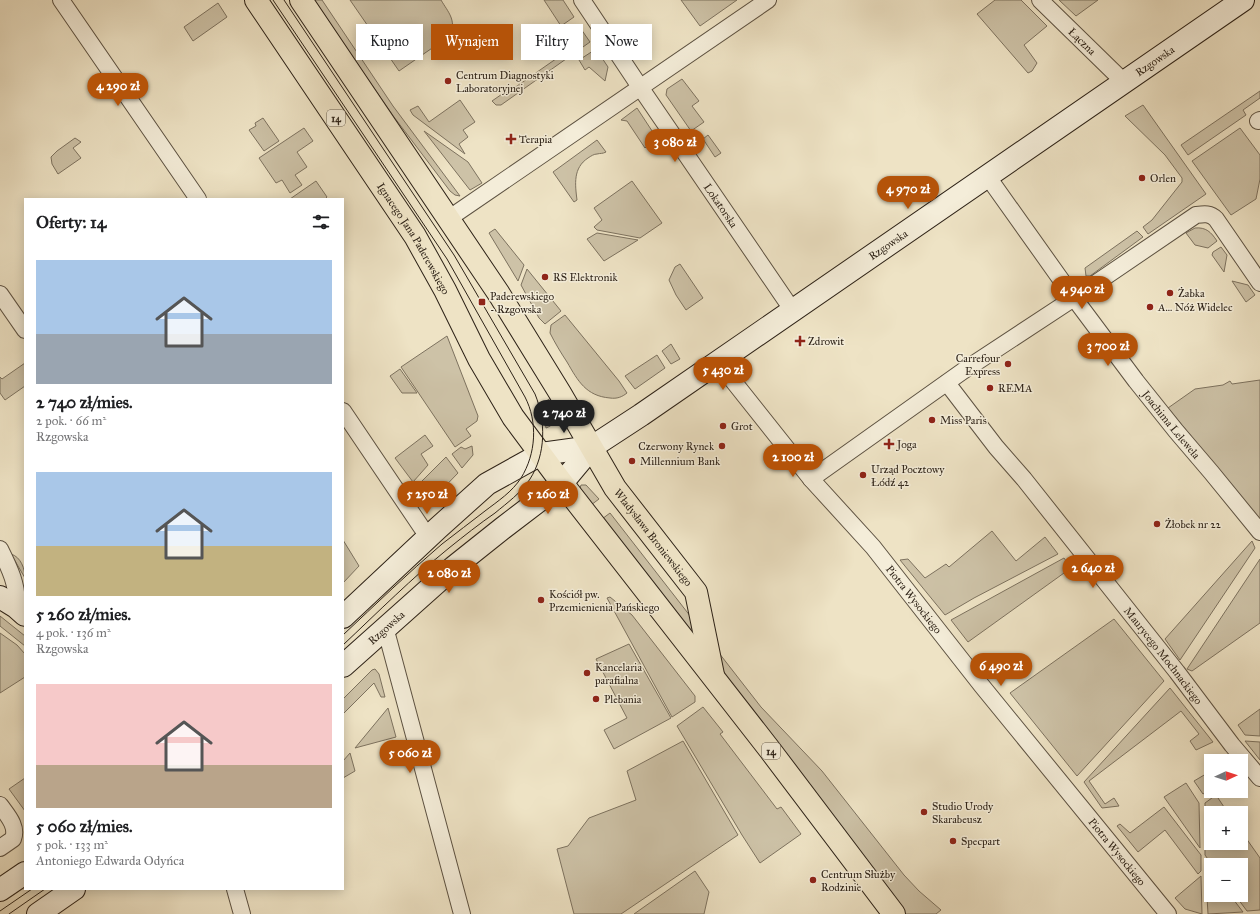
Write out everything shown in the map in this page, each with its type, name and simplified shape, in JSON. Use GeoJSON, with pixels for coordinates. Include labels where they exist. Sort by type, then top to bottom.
{"type":"FeatureCollection","features":[{"type":"Feature","properties":{"kind":"main road","name":"Ignacego Jana Paderewskiego"},"geometry":{"type":"LineString","coordinates":[[256,0],[415,236],[436,273],[479,359],[513,417],[562,483]]}},
{"type":"Feature","properties":{"kind":"main road","name":"14"},"geometry":{"type":"LineString","coordinates":[[301,0],[499,294],[592,447]]}},
{"type":"Feature","properties":{"kind":"main road","name":"Władysława Broniewskiego"},"geometry":{"type":"LineString","coordinates":[[592,447],[620,494],[696,592],[714,678]]}},
{"type":"Feature","properties":{"kind":"main road","name":"Władysława Broniewskiego"},"geometry":{"type":"LineString","coordinates":[[562,483],[714,678],[894,914]]}},
{"type":"Feature","properties":{"kind":"street"},"geometry":{"type":"LineString","coordinates":[[61,0],[197,198]]}},
{"type":"Feature","properties":{"kind":"street","name":"Lokatorska"},"geometry":{"type":"LineString","coordinates":[[582,0],[793,310]]}},
{"type":"Feature","properties":{"kind":"street"},"geometry":{"type":"LineString","coordinates":[[448,219],[768,0]]}},
{"type":"Feature","properties":{"kind":"street","name":"Łączna"},"geometry":{"type":"LineString","coordinates":[[1040,0],[1124,82]]}},
{"type":"Feature","properties":{"kind":"street","name":"Rzgowska"},"geometry":{"type":"LineString","coordinates":[[344,665],[454,567],[562,483],[592,447],[988,177],[1243,0]]}},
{"type":"Feature","properties":{"kind":"street","name":"Joachima Lelewela"},"geometry":{"type":"LineString","coordinates":[[988,177],[1074,298],[1136,381],[1260,532]]}},
{"type":"Feature","properties":{"kind":"street"},"geometry":{"type":"LineString","coordinates":[[811,479],[963,371],[1196,215],[1207,214],[1216,219],[1260,283]]}},
{"type":"Feature","properties":{"kind":"street"},"geometry":{"type":"LineString","coordinates":[[0,294],[24,329]]}},
{"type":"Feature","properties":{"kind":"street","name":"Piotra Wysockiego"},"geometry":{"type":"LineString","coordinates":[[718,362],[811,479],[873,547],[982,686],[1168,914]]}},
{"type":"Feature","properties":{"kind":"street","name":"Maurycego Mochnackiego"},"geometry":{"type":"LineString","coordinates":[[947,383],[996,447],[1024,479],[1177,672],[1232,745],[1260,778]]}},
{"type":"Feature","properties":{"kind":"street"},"geometry":{"type":"LineString","coordinates":[[344,412],[428,537]]}},
{"type":"Feature","properties":{"kind":"street","name":"Rzgowska"},"geometry":{"type":"LineString","coordinates":[[344,616],[486,485],[541,454],[592,447]]}},
{"type":"Feature","properties":{"kind":"street"},"geometry":{"type":"LineString","coordinates":[[0,549],[17,591],[14,607]]}},
{"type":"Feature","properties":{"kind":"street"},"geometry":{"type":"LineString","coordinates":[[385,628],[462,914]]}},
{"type":"Feature","properties":{"kind":"street"},"geometry":{"type":"LineString","coordinates":[[0,805],[15,830],[13,839],[0,848]]}},
{"type":"Feature","properties":{"kind":"street"},"geometry":{"type":"LineString","coordinates":[[0,890],[24,874]]}},
{"type":"Feature","properties":{"kind":"street"},"geometry":{"type":"LineString","coordinates":[[38,914],[73,890]]}},
{"type":"Feature","properties":{"kind":"street"},"geometry":{"type":"LineString","coordinates":[[235,890],[242,914]]}},
{"type":"Feature","properties":{"kind":"shaded area"},"geometry":{"type":"Polygon","coordinates":[[[313,0],[322,0],[356,51],[356,60],[362,60],[393,106],[460,196],[455,195],[450,191],[394,117],[313,0]]]}},
{"type":"Feature","properties":{"kind":"shaded area"},"geometry":{"type":"Polygon","coordinates":[[[350,0],[441,0],[449,12],[453,24],[431,24],[431,49],[423,54],[423,24],[367,24],[350,0]]]}},
{"type":"Feature","properties":{"kind":"shaded area"},"geometry":{"type":"Polygon","coordinates":[[[544,0],[563,0],[574,17],[564,24],[560,24],[544,0]]]}},
{"type":"Feature","properties":{"kind":"shaded area"},"geometry":{"type":"Polygon","coordinates":[[[681,0],[737,0],[700,26],[681,0]]]}},
{"type":"Feature","properties":{"kind":"shaded area"},"geometry":{"type":"Polygon","coordinates":[[[995,0],[1021,0],[1047,26],[1024,45],[1037,63],[1032,71],[1028,73],[977,14],[995,0]]]}},
{"type":"Feature","properties":{"kind":"shaded area"},"geometry":{"type":"Polygon","coordinates":[[[1059,0],[1098,0],[1076,16],[1059,0]]]}},
{"type":"Feature","properties":{"kind":"shaded area"},"geometry":{"type":"Polygon","coordinates":[[[218,3],[227,17],[193,41],[184,27],[218,3]]]}},
{"type":"Feature","properties":{"kind":"shaded area"},"geometry":{"type":"Polygon","coordinates":[[[583,32],[590,42],[583,47],[583,32]]]}},
{"type":"Feature","properties":{"kind":"shaded area"},"geometry":{"type":"Polygon","coordinates":[[[591,52],[591,60],[603,60],[608,67],[605,81],[589,67],[585,70],[579,60],[583,60],[583,57],[591,52]]]}},
{"type":"Feature","properties":{"kind":"shaded area"},"geometry":{"type":"Polygon","coordinates":[[[391,60],[415,60],[399,71],[391,60]]]}},
{"type":"Feature","properties":{"kind":"shaded area"},"geometry":{"type":"Polygon","coordinates":[[[554,60],[565,60],[501,105],[496,105],[492,101],[505,92],[507,93],[554,60]]]}},
{"type":"Feature","properties":{"kind":"shaded area"},"geometry":{"type":"Polygon","coordinates":[[[682,79],[699,101],[692,106],[704,122],[691,131],[666,95],[667,89],[682,79]]]}},
{"type":"Feature","properties":{"kind":"shaded area"},"geometry":{"type":"Polygon","coordinates":[[[1260,91],[1260,98],[1243,110],[1246,115],[1188,155],[1181,145],[1260,91]]]}},
{"type":"Feature","properties":{"kind":"shaded area"},"geometry":{"type":"Polygon","coordinates":[[[460,100],[475,122],[463,130],[468,137],[459,144],[465,154],[413,115],[410,110],[418,106],[429,122],[460,100]]]}},
{"type":"Feature","properties":{"kind":"shaded area"},"geometry":{"type":"Polygon","coordinates":[[[1143,105],[1206,194],[1148,234],[1143,227],[1152,220],[1182,182],[1182,178],[1165,155],[1125,116],[1143,105]]]}},
{"type":"Feature","properties":{"kind":"shaded area"},"geometry":{"type":"Polygon","coordinates":[[[637,108],[656,137],[645,148],[627,121],[621,120],[637,108]]]}},
{"type":"Feature","properties":{"kind":"shaded area"},"geometry":{"type":"Polygon","coordinates":[[[263,118],[279,141],[264,151],[249,130],[256,126],[255,123],[263,118]]]}},
{"type":"Feature","properties":{"kind":"shaded area"},"geometry":{"type":"Polygon","coordinates":[[[304,128],[313,141],[297,152],[307,167],[295,175],[302,185],[290,193],[282,180],[276,183],[259,158],[304,128]]]}},
{"type":"Feature","properties":{"kind":"shaded area"},"geometry":{"type":"Polygon","coordinates":[[[1240,128],[1260,155],[1260,179],[1256,199],[1231,215],[1192,161],[1240,128]]]}},
{"type":"Feature","properties":{"kind":"shaded area"},"geometry":{"type":"Polygon","coordinates":[[[424,131],[468,162],[482,183],[470,190],[424,131]]]}},
{"type":"Feature","properties":{"kind":"shaded area"},"geometry":{"type":"Polygon","coordinates":[[[708,135],[721,153],[715,157],[703,139],[708,135]]]}},
{"type":"Feature","properties":{"kind":"shaded area"},"geometry":{"type":"Polygon","coordinates":[[[75,138],[81,142],[73,148],[81,158],[58,174],[52,164],[51,157],[75,138]]]}},
{"type":"Feature","properties":{"kind":"shaded area"},"geometry":{"type":"Polygon","coordinates":[[[597,140],[606,152],[591,156],[583,162],[577,171],[577,200],[574,202],[553,172],[597,140]]]}},
{"type":"Feature","properties":{"kind":"shaded area"},"geometry":{"type":"Polygon","coordinates":[[[316,181],[327,197],[326,198],[291,198],[316,181]]]}},
{"type":"Feature","properties":{"kind":"shaded area"},"geometry":{"type":"Polygon","coordinates":[[[632,181],[662,223],[640,238],[597,230],[594,227],[602,220],[594,208],[632,181]]]}},
{"type":"Feature","properties":{"kind":"shaded area"},"geometry":{"type":"Polygon","coordinates":[[[1195,228],[1202,228],[1208,231],[1217,241],[1208,248],[1195,245],[1186,233],[1195,228]]]}},
{"type":"Feature","properties":{"kind":"shaded area"},"geometry":{"type":"Polygon","coordinates":[[[495,229],[524,265],[518,281],[489,233],[495,229]]]}},
{"type":"Feature","properties":{"kind":"shaded area"},"geometry":{"type":"Polygon","coordinates":[[[1137,231],[1143,237],[1090,276],[1086,276],[1085,268],[1137,231]]]}},
{"type":"Feature","properties":{"kind":"shaded area"},"geometry":{"type":"Polygon","coordinates":[[[597,233],[638,240],[604,261],[587,239],[597,233]]]}},
{"type":"Feature","properties":{"kind":"shaded area"},"geometry":{"type":"Polygon","coordinates":[[[1221,247],[1227,255],[1224,272],[1212,255],[1213,252],[1221,247]]]}},
{"type":"Feature","properties":{"kind":"shaded area"},"geometry":{"type":"Polygon","coordinates":[[[680,264],[703,298],[686,310],[676,295],[669,280],[675,267],[680,264]]]}},
{"type":"Feature","properties":{"kind":"shaded area"},"geometry":{"type":"Polygon","coordinates":[[[527,269],[561,311],[545,324],[539,318],[521,285],[527,269]]]}},
{"type":"Feature","properties":{"kind":"shaded area"},"geometry":{"type":"Polygon","coordinates":[[[1232,281],[1248,285],[1255,295],[1246,302],[1232,281]]]}},
{"type":"Feature","properties":{"kind":"shaded area"},"geometry":{"type":"Polygon","coordinates":[[[565,315],[619,381],[627,393],[617,398],[602,397],[589,391],[579,381],[560,352],[550,333],[551,325],[565,315]]]}},
{"type":"Feature","properties":{"kind":"shaded area"},"geometry":{"type":"Polygon","coordinates":[[[447,336],[478,416],[477,421],[466,429],[471,436],[455,447],[401,367],[447,336]]]}},
{"type":"Feature","properties":{"kind":"shaded area"},"geometry":{"type":"Polygon","coordinates":[[[671,344],[680,359],[671,364],[662,351],[671,344]]]}},
{"type":"Feature","properties":{"kind":"shaded area"},"geometry":{"type":"Polygon","coordinates":[[[657,355],[665,368],[635,389],[625,376],[657,355]]]}},
{"type":"Feature","properties":{"kind":"shaded area"},"geometry":{"type":"Polygon","coordinates":[[[24,364],[24,387],[5,400],[0,393],[0,377],[2,379],[24,364]]]}},
{"type":"Feature","properties":{"kind":"shaded area"},"geometry":{"type":"Polygon","coordinates":[[[400,369],[417,393],[402,393],[390,376],[400,369]]]}},
{"type":"Feature","properties":{"kind":"shaded area"},"geometry":{"type":"Polygon","coordinates":[[[1260,380],[1260,520],[1168,408],[1195,389],[1223,385],[1230,381],[1232,384],[1260,380]]]}},
{"type":"Feature","properties":{"kind":"shaded area"},"geometry":{"type":"Polygon","coordinates":[[[552,397],[556,415],[554,423],[546,428],[542,404],[552,397]]]}},
{"type":"Feature","properties":{"kind":"shaded area"},"geometry":{"type":"Polygon","coordinates":[[[425,435],[433,446],[421,454],[428,465],[413,482],[395,458],[425,435]]]}},
{"type":"Feature","properties":{"kind":"shaded area"},"geometry":{"type":"Polygon","coordinates":[[[472,446],[473,455],[462,468],[452,454],[461,447],[465,449],[472,446]]]}},
{"type":"Feature","properties":{"kind":"shaded area"},"geometry":{"type":"Polygon","coordinates":[[[446,457],[458,473],[426,506],[414,489],[446,457]]]}},
{"type":"Feature","properties":{"kind":"shaded area"},"geometry":{"type":"Polygon","coordinates":[[[581,485],[586,485],[599,499],[591,505],[580,488],[581,485]]]}},
{"type":"Feature","properties":{"kind":"shaded area"},"geometry":{"type":"Polygon","coordinates":[[[610,513],[761,707],[822,771],[904,875],[919,891],[941,910],[936,914],[904,914],[602,519],[610,513]]]}},
{"type":"Feature","properties":{"kind":"shaded area"},"geometry":{"type":"Polygon","coordinates":[[[992,531],[1016,561],[1045,537],[1058,554],[945,615],[900,560],[908,559],[925,578],[946,564],[949,567],[992,531]]]}},
{"type":"Feature","properties":{"kind":"shaded area"},"geometry":{"type":"Polygon","coordinates":[[[1252,541],[1255,548],[1180,660],[1165,639],[1252,541]]]}},
{"type":"Feature","properties":{"kind":"shaded area"},"geometry":{"type":"Polygon","coordinates":[[[344,542],[359,566],[344,582],[344,542]]]}},
{"type":"Feature","properties":{"kind":"shaded area"},"geometry":{"type":"Polygon","coordinates":[[[11,554],[22,564],[24,576],[11,554]]]}},
{"type":"Feature","properties":{"kind":"shaded area"},"geometry":{"type":"Polygon","coordinates":[[[1064,558],[1071,568],[968,642],[951,620],[1064,558]]]}},
{"type":"Feature","properties":{"kind":"shaded area"},"geometry":{"type":"Polygon","coordinates":[[[1260,559],[1260,623],[1192,671],[1187,669],[1260,559]]]}},
{"type":"Feature","properties":{"kind":"shaded area"},"geometry":{"type":"Polygon","coordinates":[[[610,597],[632,615],[695,696],[695,702],[672,717],[607,598],[610,597]]]}},
{"type":"Feature","properties":{"kind":"shaded area"},"geometry":{"type":"Polygon","coordinates":[[[0,616],[24,635],[24,645],[0,626],[0,616]]]}},
{"type":"Feature","properties":{"kind":"shaded area"},"geometry":{"type":"Polygon","coordinates":[[[1114,619],[1164,681],[1077,776],[1010,693],[1114,619]]]}},
{"type":"Feature","properties":{"kind":"shaded area"},"geometry":{"type":"Polygon","coordinates":[[[0,633],[17,645],[24,653],[24,678],[0,693],[0,633]]]}},
{"type":"Feature","properties":{"kind":"shaded area"},"geometry":{"type":"Polygon","coordinates":[[[629,644],[671,718],[614,749],[604,730],[627,718],[596,659],[629,644]]]}},
{"type":"Feature","properties":{"kind":"shaded area"},"geometry":{"type":"Polygon","coordinates":[[[375,669],[379,674],[385,697],[381,697],[374,683],[344,713],[344,698],[372,670],[375,669]]]}},
{"type":"Feature","properties":{"kind":"shaded area"},"geometry":{"type":"Polygon","coordinates":[[[1170,688],[1213,742],[1196,750],[1190,741],[1199,734],[1181,711],[1089,781],[1105,804],[1114,798],[1119,806],[1102,808],[1084,782],[1170,688]]]}},
{"type":"Feature","properties":{"kind":"shaded area"},"geometry":{"type":"Polygon","coordinates":[[[703,707],[723,732],[720,734],[777,809],[781,807],[801,834],[760,863],[677,726],[703,707]]]}},
{"type":"Feature","properties":{"kind":"shaded area"},"geometry":{"type":"Polygon","coordinates":[[[388,708],[396,737],[355,748],[388,708]]]}},
{"type":"Feature","properties":{"kind":"shaded area"},"geometry":{"type":"Polygon","coordinates":[[[1260,709],[1260,736],[1245,735],[1238,725],[1260,709]]]}},
{"type":"Feature","properties":{"kind":"shaded area"},"geometry":{"type":"Polygon","coordinates":[[[683,741],[738,835],[621,914],[574,914],[557,849],[568,846],[589,818],[636,800],[627,771],[683,741]]]}},
{"type":"Feature","properties":{"kind":"shaded area"},"geometry":{"type":"Polygon","coordinates":[[[1245,741],[1260,742],[1260,760],[1245,741]]]}},
{"type":"Feature","properties":{"kind":"shaded area"},"geometry":{"type":"Polygon","coordinates":[[[350,753],[355,771],[344,777],[344,760],[350,753]]]}},
{"type":"Feature","properties":{"kind":"shaded area"},"geometry":{"type":"Polygon","coordinates":[[[1204,775],[1204,793],[1203,794],[1194,781],[1204,775]]]}},
{"type":"Feature","properties":{"kind":"shaded area"},"geometry":{"type":"Polygon","coordinates":[[[24,779],[24,810],[9,789],[24,779]]]}},
{"type":"Feature","properties":{"kind":"shaded area"},"geometry":{"type":"Polygon","coordinates":[[[1186,783],[1199,803],[1200,848],[1164,797],[1186,783]]]}},
{"type":"Feature","properties":{"kind":"shaded area"},"geometry":{"type":"Polygon","coordinates":[[[1212,798],[1218,798],[1223,806],[1205,806],[1205,803],[1212,798]]]}},
{"type":"Feature","properties":{"kind":"shaded area"},"geometry":{"type":"Polygon","coordinates":[[[1164,807],[1201,855],[1201,871],[1198,874],[1165,830],[1138,852],[1117,826],[1120,824],[1130,833],[1164,807]]]}},
{"type":"Feature","properties":{"kind":"shaded area"},"geometry":{"type":"Polygon","coordinates":[[[1248,841],[1260,858],[1260,910],[1247,911],[1240,902],[1248,902],[1248,858],[1207,858],[1205,855],[1205,850],[1248,850],[1248,841]]]}},
{"type":"Feature","properties":{"kind":"shaded area"},"geometry":{"type":"Polygon","coordinates":[[[695,871],[709,892],[704,914],[634,914],[695,871]]]}},
{"type":"Feature","properties":{"kind":"shaded area"},"geometry":{"type":"Polygon","coordinates":[[[1201,876],[1202,914],[1185,909],[1175,898],[1201,876]]]}},
{"type":"Feature","properties":{"kind":"shaded area"},"geometry":{"type":"Polygon","coordinates":[[[1207,902],[1235,902],[1243,912],[1208,914],[1207,902]]]}},
{"type":"Feature","properties":{"kind":"tram line"},"geometry":{"type":"LineString","coordinates":[[273,0],[447,259],[525,397],[532,417],[534,438],[530,459],[521,478],[513,488],[500,500],[442,544],[404,577],[344,634]]}},
{"type":"Feature","properties":{"kind":"tram line"},"geometry":{"type":"LineString","coordinates":[[284,0],[454,255],[535,394],[541,415],[543,437],[542,448],[535,469],[530,479],[522,489],[514,498],[422,571],[344,644]]}},
{"type":"Feature","properties":{"kind":"tram line"},"geometry":{"type":"LineString","coordinates":[[0,911],[31,890]]}},
{"type":"Feature","properties":{"kind":"tram line"},"geometry":{"type":"LineString","coordinates":[[9,914],[44,890]]}},
{"type":"Feature","properties":{"kind":"place","name":"Centrum Diagnostyki Laboratoryjnej"},"geometry":{"type":"Point","coordinates":[448,81]}},
{"type":"Feature","properties":{"kind":"place","name":"Terapia"},"geometry":{"type":"Point","coordinates":[511,139]}},
{"type":"Feature","properties":{"kind":"place","name":"Orlen"},"geometry":{"type":"Point","coordinates":[1142,178]}},
{"type":"Feature","properties":{"kind":"place","name":"RS Elektronik"},"geometry":{"type":"Point","coordinates":[545,277]}},
{"type":"Feature","properties":{"kind":"place","name":"Żabka"},"geometry":{"type":"Point","coordinates":[1170,293]}},
{"type":"Feature","properties":{"kind":"place","name":"Paderewskiego - Rzgowska"},"geometry":{"type":"Point","coordinates":[482,302]}},
{"type":"Feature","properties":{"kind":"place","name":"A... Nóż Widelec"},"geometry":{"type":"Point","coordinates":[1150,307]}},
{"type":"Feature","properties":{"kind":"place","name":"Zdrowit"},"geometry":{"type":"Point","coordinates":[800,341]}},
{"type":"Feature","properties":{"kind":"place","name":"Carrefour Express"},"geometry":{"type":"Point","coordinates":[1008,364]}},
{"type":"Feature","properties":{"kind":"place","name":"REMA"},"geometry":{"type":"Point","coordinates":[990,388]}},
{"type":"Feature","properties":{"kind":"place","name":"Miss Paris"},"geometry":{"type":"Point","coordinates":[932,420]}},
{"type":"Feature","properties":{"kind":"place","name":"Grot"},"geometry":{"type":"Point","coordinates":[723,426]}},
{"type":"Feature","properties":{"kind":"place","name":"Joga"},"geometry":{"type":"Point","coordinates":[889,444]}},
{"type":"Feature","properties":{"kind":"place","name":"Czerwony Rynek"},"geometry":{"type":"Point","coordinates":[722,446]}},
{"type":"Feature","properties":{"kind":"place","name":"Millennium Bank"},"geometry":{"type":"Point","coordinates":[632,461]}},
{"type":"Feature","properties":{"kind":"place","name":"Urząd Pocztowy Łódź 42"},"geometry":{"type":"Point","coordinates":[863,475]}},
{"type":"Feature","properties":{"kind":"place","name":"Żłobek nr 22"},"geometry":{"type":"Point","coordinates":[1157,524]}},
{"type":"Feature","properties":{"kind":"place","name":"Kościół pw. Przemienienia Pańskiego"},"geometry":{"type":"Point","coordinates":[541,600]}},
{"type":"Feature","properties":{"kind":"place","name":"Kancelaria parafialna"},"geometry":{"type":"Point","coordinates":[587,673]}},
{"type":"Feature","properties":{"kind":"place","name":"Plebania"},"geometry":{"type":"Point","coordinates":[596,699]}},
{"type":"Feature","properties":{"kind":"place","name":"Studio Urody Skarabeusz"},"geometry":{"type":"Point","coordinates":[924,812]}},
{"type":"Feature","properties":{"kind":"place","name":"Specpart"},"geometry":{"type":"Point","coordinates":[953,841]}},
{"type":"Feature","properties":{"kind":"place","name":"Centrum Służby Rodzinie"},"geometry":{"type":"Point","coordinates":[813,880]}}]}
